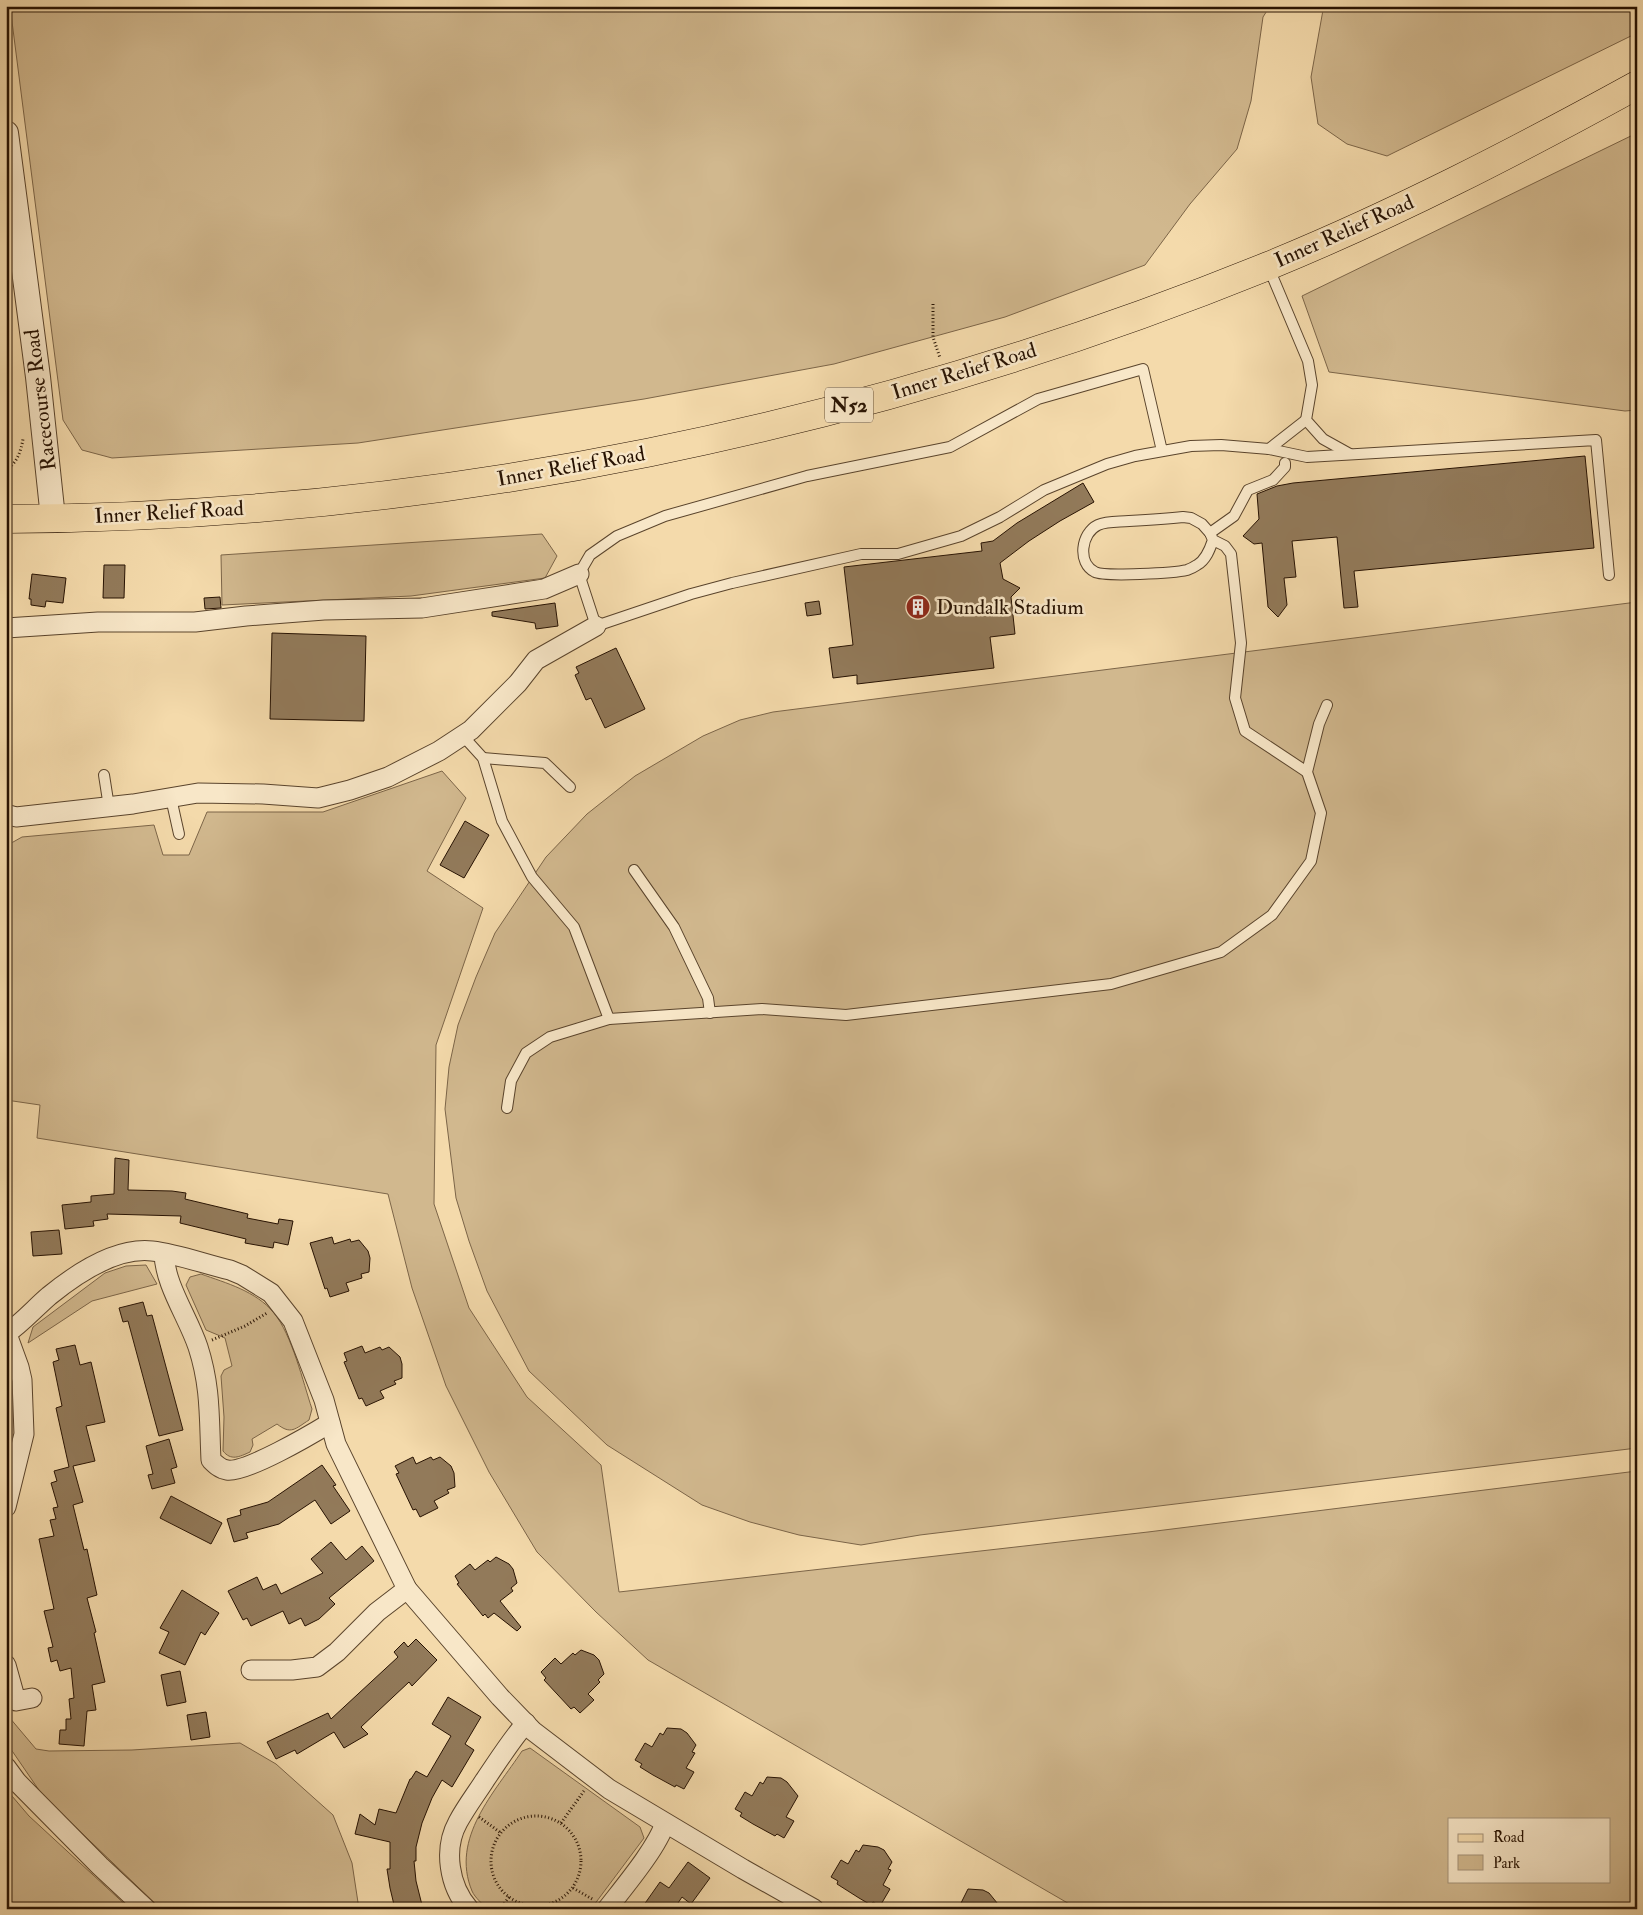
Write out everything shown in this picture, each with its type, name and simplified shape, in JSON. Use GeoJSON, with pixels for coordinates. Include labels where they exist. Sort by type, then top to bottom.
{"type":"FeatureCollection","features":[{"type":"Feature","properties":{"kind":"main road","name":"Inner Relief Road"},"geometry":{"type":"LineString","coordinates":[[6,519],[261,507],[407,492],[606,461],[721,438],[811,416],[946,378],[1064,341],[1268,265],[1474,172],[1548,134],[1637,84]]}},
{"type":"Feature","properties":{"kind":"street","name":"Racecourse Road"},"geometry":{"type":"LineString","coordinates":[[6,133],[38,377],[53,518]]}},
{"type":"Feature","properties":{"kind":"street"},"geometry":{"type":"LineString","coordinates":[[6,628],[98,622],[195,622],[324,610],[422,608],[544,589],[579,574]]}},
{"type":"Feature","properties":{"kind":"street"},"geometry":{"type":"LineString","coordinates":[[10,818],[109,807],[198,793],[263,794],[318,798],[350,790],[388,776],[440,751],[471,730],[518,683],[536,660],[596,626]]}},
{"type":"Feature","properties":{"kind":"street"},"geometry":{"type":"LineString","coordinates":[[6,1507],[24,1434],[22,1380],[7,1334],[50,1296],[99,1263],[125,1252],[150,1251],[242,1275],[271,1293],[282,1305],[300,1337],[336,1444],[407,1589],[466,1659],[526,1723],[625,1800],[814,1909]]}},
{"type":"Feature","properties":{"kind":"street"},"geometry":{"type":"LineString","coordinates":[[164,1254],[165,1263],[177,1298],[198,1346],[206,1375],[210,1400],[211,1460],[219,1468],[228,1471],[242,1468],[270,1456],[330,1423]]}},
{"type":"Feature","properties":{"kind":"street"},"geometry":{"type":"LineString","coordinates":[[251,1670],[292,1670],[316,1667],[337,1652],[377,1612],[407,1589]]}},
{"type":"Feature","properties":{"kind":"street"},"geometry":{"type":"LineString","coordinates":[[6,1664],[16,1701],[32,1698]]}},
{"type":"Feature","properties":{"kind":"street"},"geometry":{"type":"LineString","coordinates":[[469,1909],[460,1898],[451,1873],[450,1851],[457,1824],[526,1723]]}},
{"type":"Feature","properties":{"kind":"street"},"geometry":{"type":"LineString","coordinates":[[6,1767],[24,1789],[100,1866],[146,1909]]}},
{"type":"Feature","properties":{"kind":"street"},"geometry":{"type":"LineString","coordinates":[[607,1908],[649,1852],[662,1832],[665,1823]]}},
{"type":"Feature","properties":{"kind":"lane"},"geometry":{"type":"LineString","coordinates":[[1268,265],[1308,361],[1312,385],[1306,420],[1269,449]]}},
{"type":"Feature","properties":{"kind":"lane"},"geometry":{"type":"LineString","coordinates":[[1162,451],[1143,369],[1038,399],[950,447],[807,476],[665,516],[617,536],[590,555],[579,574],[596,626],[724,585],[861,554],[898,554],[961,536],[1051,487],[1107,464],[1162,451],[1211,445],[1269,449],[1307,457],[1596,440],[1609,575]]}},
{"type":"Feature","properties":{"kind":"lane"},"geometry":{"type":"LineString","coordinates":[[1306,420],[1324,439],[1351,454]]}},
{"type":"Feature","properties":{"kind":"lane"},"geometry":{"type":"LineString","coordinates":[[1285,463],[1285,467],[1273,480],[1248,490],[1234,516],[1212,536],[1204,559],[1195,566],[1186,570],[1109,576],[1091,570],[1087,566],[1084,557],[1086,534],[1095,527],[1107,523],[1182,517],[1198,521],[1212,536],[1225,546],[1231,554],[1241,643],[1235,698],[1245,731],[1307,772]]}},
{"type":"Feature","properties":{"kind":"lane"},"geometry":{"type":"LineString","coordinates":[[507,1108],[511,1081],[526,1053],[550,1037],[609,1019],[762,1009],[846,1015],[1111,984],[1221,952],[1272,914],[1312,860],[1321,813],[1307,772],[1318,724],[1327,705]]}},
{"type":"Feature","properties":{"kind":"lane"},"geometry":{"type":"LineString","coordinates":[[462,736],[483,758],[502,821],[532,877],[574,927],[609,1019]]}},
{"type":"Feature","properties":{"kind":"lane"},"geometry":{"type":"LineString","coordinates":[[483,758],[545,763],[570,787]]}},
{"type":"Feature","properties":{"kind":"lane"},"geometry":{"type":"LineString","coordinates":[[104,776],[109,807]]}},
{"type":"Feature","properties":{"kind":"lane"},"geometry":{"type":"LineString","coordinates":[[171,798],[179,834]]}},
{"type":"Feature","properties":{"kind":"lane"},"geometry":{"type":"LineString","coordinates":[[634,870],[674,927],[708,998],[710,1013]]}},
{"type":"Feature","properties":{"kind":"path"},"geometry":{"type":"LineString","coordinates":[[933,304],[933,337],[946,378]]}},
{"type":"Feature","properties":{"kind":"path"},"geometry":{"type":"LineString","coordinates":[[198,1346],[244,1326],[282,1305]]}},
{"type":"Feature","properties":{"kind":"path"},"geometry":{"type":"LineString","coordinates":[[561,1824],[593,1777]]}},
{"type":"Feature","properties":{"kind":"path"},"geometry":{"type":"LineString","coordinates":[[466,1809],[501,1833]]}},
{"type":"Feature","properties":{"kind":"path"},"geometry":{"type":"LineString","coordinates":[[529,1816],[546,1817],[561,1824],[572,1833],[578,1846],[581,1860],[579,1875],[572,1888],[562,1898],[550,1904],[536,1906],[522,1904],[509,1897],[499,1887],[493,1874],[491,1860],[494,1845],[501,1833],[514,1822],[529,1816]]}},
{"type":"Feature","properties":{"kind":"path"},"geometry":{"type":"LineString","coordinates":[[572,1888],[607,1908]]}},
{"type":"Feature","properties":{"kind":"path"},"geometry":{"type":"LineString","coordinates":[[500,1909],[509,1897]]}},
{"type":"Feature","properties":{"kind":"green space"},"geometry":{"type":"Polygon","coordinates":[[[10,6],[558,6],[560,11],[584,9],[583,6],[1270,6],[1263,17],[1251,101],[1237,149],[1190,204],[1145,265],[1005,317],[834,364],[644,399],[358,443],[112,458],[82,450],[63,420],[10,6]]]}},
{"type":"Feature","properties":{"kind":"green space"},"geometry":{"type":"Polygon","coordinates":[[[1326,6],[1637,6],[1637,33],[1387,156],[1347,144],[1318,124],[1311,77],[1323,10],[1326,6]]]}},
{"type":"Feature","properties":{"kind":"green space"},"geometry":{"type":"Polygon","coordinates":[[[1637,133],[1637,410],[1625,411],[1329,372],[1302,296],[1637,133]]]}},
{"type":"Feature","properties":{"kind":"green space"},"geometry":{"type":"Polygon","coordinates":[[[6,338],[10,385],[6,390],[6,338]]]}},
{"type":"Feature","properties":{"kind":"green space"},"geometry":{"type":"Polygon","coordinates":[[[542,534],[557,556],[545,578],[411,596],[222,605],[221,555],[542,534]]]}},
{"type":"Feature","properties":{"kind":"green space"},"geometry":{"type":"Polygon","coordinates":[[[1637,602],[1637,1448],[920,1535],[861,1545],[799,1535],[750,1522],[702,1505],[607,1445],[529,1371],[487,1291],[456,1198],[445,1109],[449,1067],[458,1025],[495,933],[546,857],[587,814],[635,776],[703,736],[740,720],[773,712],[1637,602]]]}},
{"type":"Feature","properties":{"kind":"green space"},"geometry":{"type":"Polygon","coordinates":[[[442,771],[466,798],[427,871],[483,908],[436,1045],[434,1204],[469,1308],[527,1397],[601,1465],[619,1592],[1148,1532],[1637,1471],[1637,1909],[1078,1909],[648,1660],[596,1612],[537,1552],[489,1472],[446,1386],[412,1288],[388,1194],[37,1138],[40,1105],[6,1100],[6,846],[22,837],[154,825],[163,855],[189,855],[207,812],[323,812],[442,771]]]}},
{"type":"Feature","properties":{"kind":"green space"},"geometry":{"type":"Polygon","coordinates":[[[146,1265],[157,1284],[92,1301],[28,1343],[33,1327],[105,1273],[126,1266],[146,1265]]]}},
{"type":"Feature","properties":{"kind":"green space"},"geometry":{"type":"Polygon","coordinates":[[[201,1274],[250,1293],[267,1305],[274,1313],[292,1346],[312,1409],[309,1420],[293,1430],[286,1429],[277,1424],[252,1439],[253,1445],[250,1452],[239,1457],[229,1456],[223,1451],[224,1417],[221,1376],[224,1370],[232,1366],[225,1338],[206,1330],[186,1285],[190,1277],[201,1274]]]}},
{"type":"Feature","properties":{"kind":"green space"},"geometry":{"type":"Polygon","coordinates":[[[6,1364],[15,1374],[16,1438],[6,1474],[6,1364]]]}},
{"type":"Feature","properties":{"kind":"green space"},"geometry":{"type":"Polygon","coordinates":[[[6,1704],[9,1717],[36,1749],[49,1751],[132,1750],[240,1743],[276,1764],[333,1815],[352,1863],[359,1909],[161,1909],[43,1796],[6,1742],[6,1704]]]}},
{"type":"Feature","properties":{"kind":"green space"},"geometry":{"type":"Polygon","coordinates":[[[530,1748],[640,1827],[644,1838],[591,1909],[487,1909],[472,1891],[467,1871],[467,1853],[471,1834],[489,1799],[522,1751],[530,1748]]]}},
{"type":"Feature","properties":{"kind":"green space"},"geometry":{"type":"Polygon","coordinates":[[[6,1789],[29,1816],[130,1909],[6,1909],[6,1789]]]}},
{"type":"Feature","properties":{"kind":"building"},"geometry":{"type":"Polygon","coordinates":[[[1585,456],[1594,548],[1354,571],[1358,607],[1344,608],[1337,537],[1292,541],[1296,577],[1284,578],[1287,605],[1278,617],[1268,607],[1262,543],[1254,544],[1243,536],[1259,519],[1257,494],[1277,486],[1585,456]]]}},
{"type":"Feature","properties":{"kind":"building","name":"Dundalk Stadium"},"geometry":{"type":"Polygon","coordinates":[[[1083,483],[1094,502],[1029,541],[1000,563],[1003,579],[1020,588],[1011,597],[1015,634],[990,637],[994,668],[857,684],[857,675],[833,678],[829,648],[853,645],[844,567],[982,551],[981,543],[993,541],[1017,523],[1083,483]]]}},
{"type":"Feature","properties":{"kind":"building"},"geometry":{"type":"Polygon","coordinates":[[[104,565],[125,565],[124,598],[103,598],[104,565]]]}},
{"type":"Feature","properties":{"kind":"building"},"geometry":{"type":"Polygon","coordinates":[[[32,574],[66,578],[63,603],[46,601],[45,607],[31,605],[31,599],[29,599],[32,574]]]}},
{"type":"Feature","properties":{"kind":"building"},"geometry":{"type":"Polygon","coordinates":[[[220,597],[221,608],[205,609],[204,598],[220,597]]]}},
{"type":"Feature","properties":{"kind":"building"},"geometry":{"type":"Polygon","coordinates":[[[819,601],[821,614],[807,616],[805,603],[819,601]]]}},
{"type":"Feature","properties":{"kind":"building"},"geometry":{"type":"Polygon","coordinates":[[[555,603],[558,626],[536,629],[535,623],[492,616],[492,612],[555,603]]]}},
{"type":"Feature","properties":{"kind":"building"},"geometry":{"type":"Polygon","coordinates":[[[272,633],[366,636],[364,721],[270,719],[272,633]]]}},
{"type":"Feature","properties":{"kind":"building"},"geometry":{"type":"Polygon","coordinates":[[[616,648],[645,709],[605,728],[591,698],[586,700],[575,675],[579,673],[576,667],[616,648]]]}},
{"type":"Feature","properties":{"kind":"building"},"geometry":{"type":"Polygon","coordinates":[[[465,821],[489,835],[464,878],[440,865],[465,821]]]}},
{"type":"Feature","properties":{"kind":"building"},"geometry":{"type":"Polygon","coordinates":[[[115,1158],[129,1160],[128,1190],[186,1193],[185,1199],[248,1214],[247,1218],[278,1224],[279,1219],[293,1221],[288,1245],[274,1242],[273,1248],[245,1243],[246,1239],[180,1223],[181,1216],[107,1214],[108,1219],[93,1221],[94,1226],[65,1229],[62,1205],[91,1202],[91,1196],[114,1194],[115,1158]]]}},
{"type":"Feature","properties":{"kind":"building"},"geometry":{"type":"Polygon","coordinates":[[[59,1230],[62,1254],[33,1256],[31,1232],[59,1230]]]}},
{"type":"Feature","properties":{"kind":"building"},"geometry":{"type":"Polygon","coordinates":[[[332,1237],[334,1244],[350,1239],[351,1242],[359,1240],[368,1251],[370,1258],[369,1272],[361,1274],[362,1278],[346,1283],[349,1291],[330,1297],[327,1288],[325,1289],[310,1243],[332,1237]]]}},
{"type":"Feature","properties":{"kind":"building"},"geometry":{"type":"Polygon","coordinates":[[[143,1302],[147,1316],[152,1315],[183,1430],[159,1436],[128,1321],[123,1322],[119,1308],[143,1302]]]}},
{"type":"Feature","properties":{"kind":"building"},"geometry":{"type":"Polygon","coordinates":[[[75,1345],[80,1365],[91,1362],[105,1422],[86,1426],[95,1461],[73,1466],[83,1502],[73,1505],[84,1550],[87,1549],[97,1595],[87,1598],[96,1632],[94,1633],[105,1682],[92,1685],[96,1710],[87,1711],[84,1746],[59,1744],[60,1730],[66,1730],[66,1719],[71,1719],[69,1699],[74,1698],[71,1668],[60,1671],[57,1660],[51,1662],[48,1648],[53,1647],[44,1611],[54,1609],[39,1539],[54,1536],[50,1520],[56,1519],[53,1508],[58,1507],[51,1483],[57,1481],[54,1471],[69,1467],[56,1408],[62,1406],[53,1362],[59,1360],[56,1349],[75,1345]]]}},
{"type":"Feature","properties":{"kind":"building"},"geometry":{"type":"Polygon","coordinates":[[[362,1346],[365,1353],[380,1347],[382,1350],[389,1347],[400,1357],[402,1364],[402,1378],[394,1381],[396,1384],[380,1391],[384,1398],[366,1406],[362,1398],[359,1399],[344,1362],[347,1361],[344,1353],[362,1346]]]}},
{"type":"Feature","properties":{"kind":"building"},"geometry":{"type":"Polygon","coordinates":[[[169,1439],[177,1467],[171,1469],[175,1483],[152,1489],[148,1475],[153,1474],[146,1446],[169,1439]]]}},
{"type":"Feature","properties":{"kind":"building"},"geometry":{"type":"Polygon","coordinates":[[[413,1457],[416,1464],[431,1457],[433,1460],[440,1457],[451,1466],[454,1473],[455,1487],[447,1490],[449,1493],[434,1501],[438,1508],[420,1517],[416,1509],[413,1510],[396,1474],[399,1473],[395,1466],[413,1457]]]}},
{"type":"Feature","properties":{"kind":"building"},"geometry":{"type":"Polygon","coordinates":[[[322,1465],[336,1485],[333,1486],[350,1511],[331,1524],[315,1500],[279,1524],[246,1533],[248,1538],[234,1542],[227,1519],[241,1515],[240,1510],[268,1502],[322,1465]]]}},
{"type":"Feature","properties":{"kind":"building"},"geometry":{"type":"Polygon","coordinates":[[[171,1496],[222,1523],[211,1544],[160,1518],[171,1496]]]}},
{"type":"Feature","properties":{"kind":"building"},"geometry":{"type":"Polygon","coordinates":[[[331,1542],[346,1560],[362,1546],[374,1561],[329,1598],[335,1604],[319,1619],[305,1626],[301,1618],[289,1624],[283,1611],[251,1626],[247,1618],[243,1620],[228,1591],[257,1577],[263,1590],[276,1584],[281,1594],[323,1573],[311,1559],[331,1542]]]}},
{"type":"Feature","properties":{"kind":"building"},"geometry":{"type":"Polygon","coordinates":[[[496,1557],[509,1564],[513,1569],[517,1583],[511,1588],[513,1591],[500,1601],[521,1627],[517,1631],[494,1613],[488,1618],[485,1614],[483,1616],[457,1584],[459,1583],[455,1576],[470,1564],[475,1570],[488,1560],[490,1562],[496,1557]]]}},
{"type":"Feature","properties":{"kind":"building"},"geometry":{"type":"Polygon","coordinates":[[[182,1590],[219,1613],[205,1635],[201,1632],[185,1665],[159,1653],[169,1632],[160,1628],[182,1590]]]}},
{"type":"Feature","properties":{"kind":"building"},"geometry":{"type":"Polygon","coordinates":[[[416,1639],[437,1660],[412,1686],[409,1682],[361,1727],[368,1734],[344,1748],[334,1732],[297,1754],[295,1750],[276,1759],[267,1742],[328,1713],[331,1719],[398,1657],[394,1652],[404,1642],[408,1647],[416,1639]]]}},
{"type":"Feature","properties":{"kind":"building"},"geometry":{"type":"Polygon","coordinates":[[[581,1650],[594,1655],[599,1660],[604,1674],[598,1680],[600,1682],[588,1694],[594,1700],[580,1713],[574,1707],[571,1709],[544,1680],[546,1678],[541,1672],[555,1658],[561,1664],[573,1653],[575,1655],[581,1650]]]}},
{"type":"Feature","properties":{"kind":"building"},"geometry":{"type":"Polygon","coordinates":[[[180,1671],[186,1702],[167,1706],[161,1675],[180,1671]]]}},
{"type":"Feature","properties":{"kind":"building"},"geometry":{"type":"Polygon","coordinates":[[[448,1697],[481,1717],[465,1744],[474,1750],[452,1787],[442,1780],[422,1823],[416,1847],[416,1861],[414,1861],[416,1881],[423,1909],[395,1909],[387,1869],[390,1869],[390,1842],[355,1834],[360,1814],[375,1825],[379,1809],[396,1813],[410,1779],[416,1771],[427,1777],[451,1736],[432,1724],[448,1697]]]}},
{"type":"Feature","properties":{"kind":"building"},"geometry":{"type":"Polygon","coordinates":[[[206,1712],[210,1737],[191,1740],[187,1715],[206,1712]]]}},
{"type":"Feature","properties":{"kind":"building"},"geometry":{"type":"Polygon","coordinates":[[[667,1728],[681,1729],[687,1733],[696,1745],[692,1752],[695,1753],[686,1768],[694,1772],[684,1789],[676,1785],[675,1787],[653,1775],[640,1767],[642,1764],[635,1760],[645,1743],[652,1747],[660,1733],[663,1735],[667,1728]]]}},
{"type":"Feature","properties":{"kind":"building"},"geometry":{"type":"Polygon","coordinates":[[[767,1777],[781,1778],[787,1782],[798,1796],[786,1817],[794,1821],[784,1838],[777,1834],[775,1836],[753,1824],[740,1816],[742,1813],[735,1809],[745,1792],[752,1796],[760,1782],[763,1784],[767,1777]]]}},
{"type":"Feature","properties":{"kind":"building"},"geometry":{"type":"Polygon","coordinates":[[[863,1845],[878,1847],[884,1850],[892,1862],[888,1869],[891,1870],[883,1885],[890,1889],[880,1906],[873,1902],[871,1905],[859,1898],[837,1884],[838,1881],[831,1877],[841,1860],[848,1864],[856,1850],[859,1852],[863,1845]]]}},
{"type":"Feature","properties":{"kind":"building"},"geometry":{"type":"Polygon","coordinates":[[[688,1862],[710,1878],[691,1904],[682,1897],[674,1909],[641,1909],[660,1882],[669,1888],[688,1862]]]}},
{"type":"Feature","properties":{"kind":"building"},"geometry":{"type":"Polygon","coordinates":[[[968,1889],[983,1890],[989,1893],[1002,1909],[958,1909],[968,1889]]]}},
{"type":"Feature","properties":{"kind":"place","name":"Dundalk Stadium"},"geometry":{"type":"Point","coordinates":[918,607]}}]}
